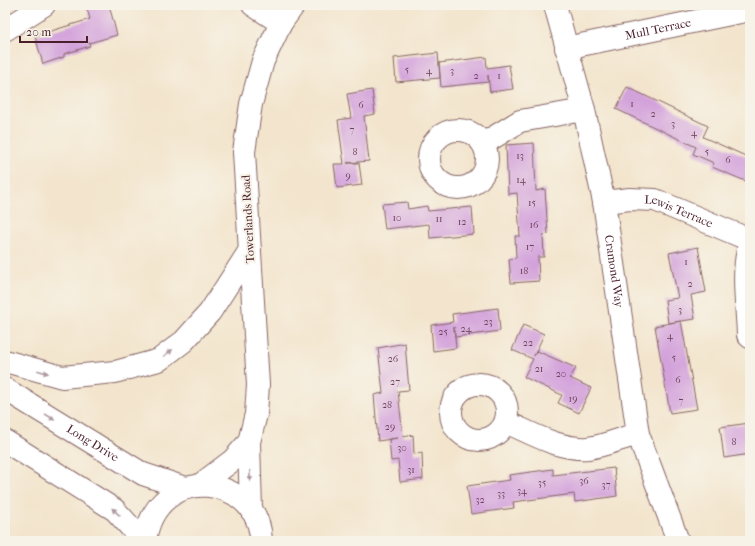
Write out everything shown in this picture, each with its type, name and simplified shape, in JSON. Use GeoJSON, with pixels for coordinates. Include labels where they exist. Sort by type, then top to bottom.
{"type":"FeatureCollection","features":[{"type":"Feature","properties":{"kind":"street"},"geometry":{"type":"LineString","coordinates":[[5,30],[44,5]]}},
{"type":"Feature","properties":{"kind":"street"},"geometry":{"type":"LineString","coordinates":[[253,5],[281,23]]}},
{"type":"Feature","properties":{"kind":"street","name":"Towerlands Road"},"geometry":{"type":"LineString","coordinates":[[251,510],[249,442],[256,414],[258,384],[244,152],[250,111],[263,61],[281,23],[294,5]]}},
{"type":"Feature","properties":{"kind":"street","name":"Cramond Way"},"geometry":{"type":"LineString","coordinates":[[555,5],[584,110],[604,202],[638,434],[678,541]]}},
{"type":"Feature","properties":{"kind":"street","name":"Mull Terrace"},"geometry":{"type":"LineString","coordinates":[[566,48],[750,10]]}},
{"type":"Feature","properties":{"kind":"street"},"geometry":{"type":"LineString","coordinates":[[483,144],[520,121],[584,110]]}},
{"type":"Feature","properties":{"kind":"street","name":"Lewis Terrace"},"geometry":{"type":"LineString","coordinates":[[604,202],[630,199],[655,200],[750,241]]}},
{"type":"Feature","properties":{"kind":"street"},"geometry":{"type":"LineString","coordinates":[[750,241],[747,251],[746,279],[748,335],[750,338]]}},
{"type":"Feature","properties":{"kind":"street"},"geometry":{"type":"LineString","coordinates":[[5,361],[62,377],[115,372],[159,360],[184,341],[210,312],[250,250]]}},
{"type":"Feature","properties":{"kind":"street","name":"Long Drive"},"geometry":{"type":"LineString","coordinates":[[5,389],[143,474],[192,487],[220,488],[237,496],[251,510]]}},
{"type":"Feature","properties":{"kind":"street"},"geometry":{"type":"LineString","coordinates":[[506,422],[556,443],[572,448],[589,448],[638,434]]}},
{"type":"Feature","properties":{"kind":"street"},"geometry":{"type":"LineString","coordinates":[[5,441],[115,510],[144,541]]}},
{"type":"Feature","properties":{"kind":"street","name":"Towerlands Road"},"geometry":{"type":"LineString","coordinates":[[144,541],[152,515],[161,504],[172,494],[192,487],[233,460],[249,442]]}},
{"type":"Feature","properties":{"kind":"street"},"geometry":{"type":"LineString","coordinates":[[251,510],[258,524],[262,540]]}},
{"type":"Feature","properties":{"kind":"building"},"geometry":{"type":"Polygon","coordinates":[[[86,5],[109,5],[117,35],[89,43],[90,46],[64,54],[64,57],[43,64],[35,36],[90,19],[86,5]]]}},
{"type":"Feature","properties":{"kind":"building"},"geometry":{"type":"Polygon","coordinates":[[[438,53],[440,78],[396,82],[394,58],[438,53]]]}},
{"type":"Feature","properties":{"kind":"building"},"geometry":{"type":"Polygon","coordinates":[[[486,57],[487,68],[509,65],[513,89],[490,92],[488,75],[488,82],[441,87],[439,63],[486,57]]]}},
{"type":"Feature","properties":{"kind":"building"},"geometry":{"type":"Polygon","coordinates":[[[627,87],[708,126],[703,137],[750,158],[750,183],[712,167],[714,163],[693,154],[696,147],[616,109],[627,87]]]}},
{"type":"Feature","properties":{"kind":"building"},"geometry":{"type":"Polygon","coordinates":[[[372,90],[375,114],[364,116],[369,161],[347,163],[359,163],[362,185],[337,188],[334,164],[344,164],[338,120],[351,118],[347,94],[372,90]]]}},
{"type":"Feature","properties":{"kind":"building"},"geometry":{"type":"Polygon","coordinates":[[[534,143],[536,191],[545,189],[548,234],[543,235],[544,257],[538,257],[539,281],[511,283],[509,259],[516,258],[515,236],[520,236],[517,193],[508,194],[506,145],[534,143]]]}},
{"type":"Feature","properties":{"kind":"building"},"geometry":{"type":"Polygon","coordinates":[[[407,202],[408,209],[427,206],[428,211],[472,207],[474,234],[430,238],[429,224],[385,229],[382,204],[407,202]]]}},
{"type":"Feature","properties":{"kind":"building"},"geometry":{"type":"Polygon","coordinates":[[[698,247],[706,292],[691,295],[695,319],[668,323],[665,300],[678,298],[669,253],[698,247]]]}},
{"type":"Feature","properties":{"kind":"building"},"geometry":{"type":"Polygon","coordinates":[[[498,308],[500,331],[455,337],[454,327],[456,348],[433,351],[431,325],[453,322],[452,314],[498,308]]]}},
{"type":"Feature","properties":{"kind":"building"},"geometry":{"type":"Polygon","coordinates":[[[681,321],[697,409],[670,413],[655,326],[681,321]]]}},
{"type":"Feature","properties":{"kind":"building"},"geometry":{"type":"Polygon","coordinates":[[[523,325],[544,334],[534,356],[537,351],[576,368],[570,378],[591,388],[579,413],[558,403],[562,395],[524,377],[533,359],[512,350],[523,325]]]}},
{"type":"Feature","properties":{"kind":"building"},"geometry":{"type":"Polygon","coordinates":[[[405,343],[409,390],[398,391],[403,437],[413,435],[414,454],[422,453],[423,479],[400,482],[398,460],[391,461],[389,439],[378,441],[374,395],[383,393],[378,348],[405,343]]]}},
{"type":"Feature","properties":{"kind":"building"},"geometry":{"type":"Polygon","coordinates":[[[750,423],[750,454],[724,458],[720,427],[750,423]]]}},
{"type":"Feature","properties":{"kind":"building"},"geometry":{"type":"Polygon","coordinates":[[[614,468],[617,496],[575,502],[574,494],[513,502],[514,508],[471,514],[467,486],[510,480],[509,475],[553,469],[553,475],[614,468]]]}}]}
